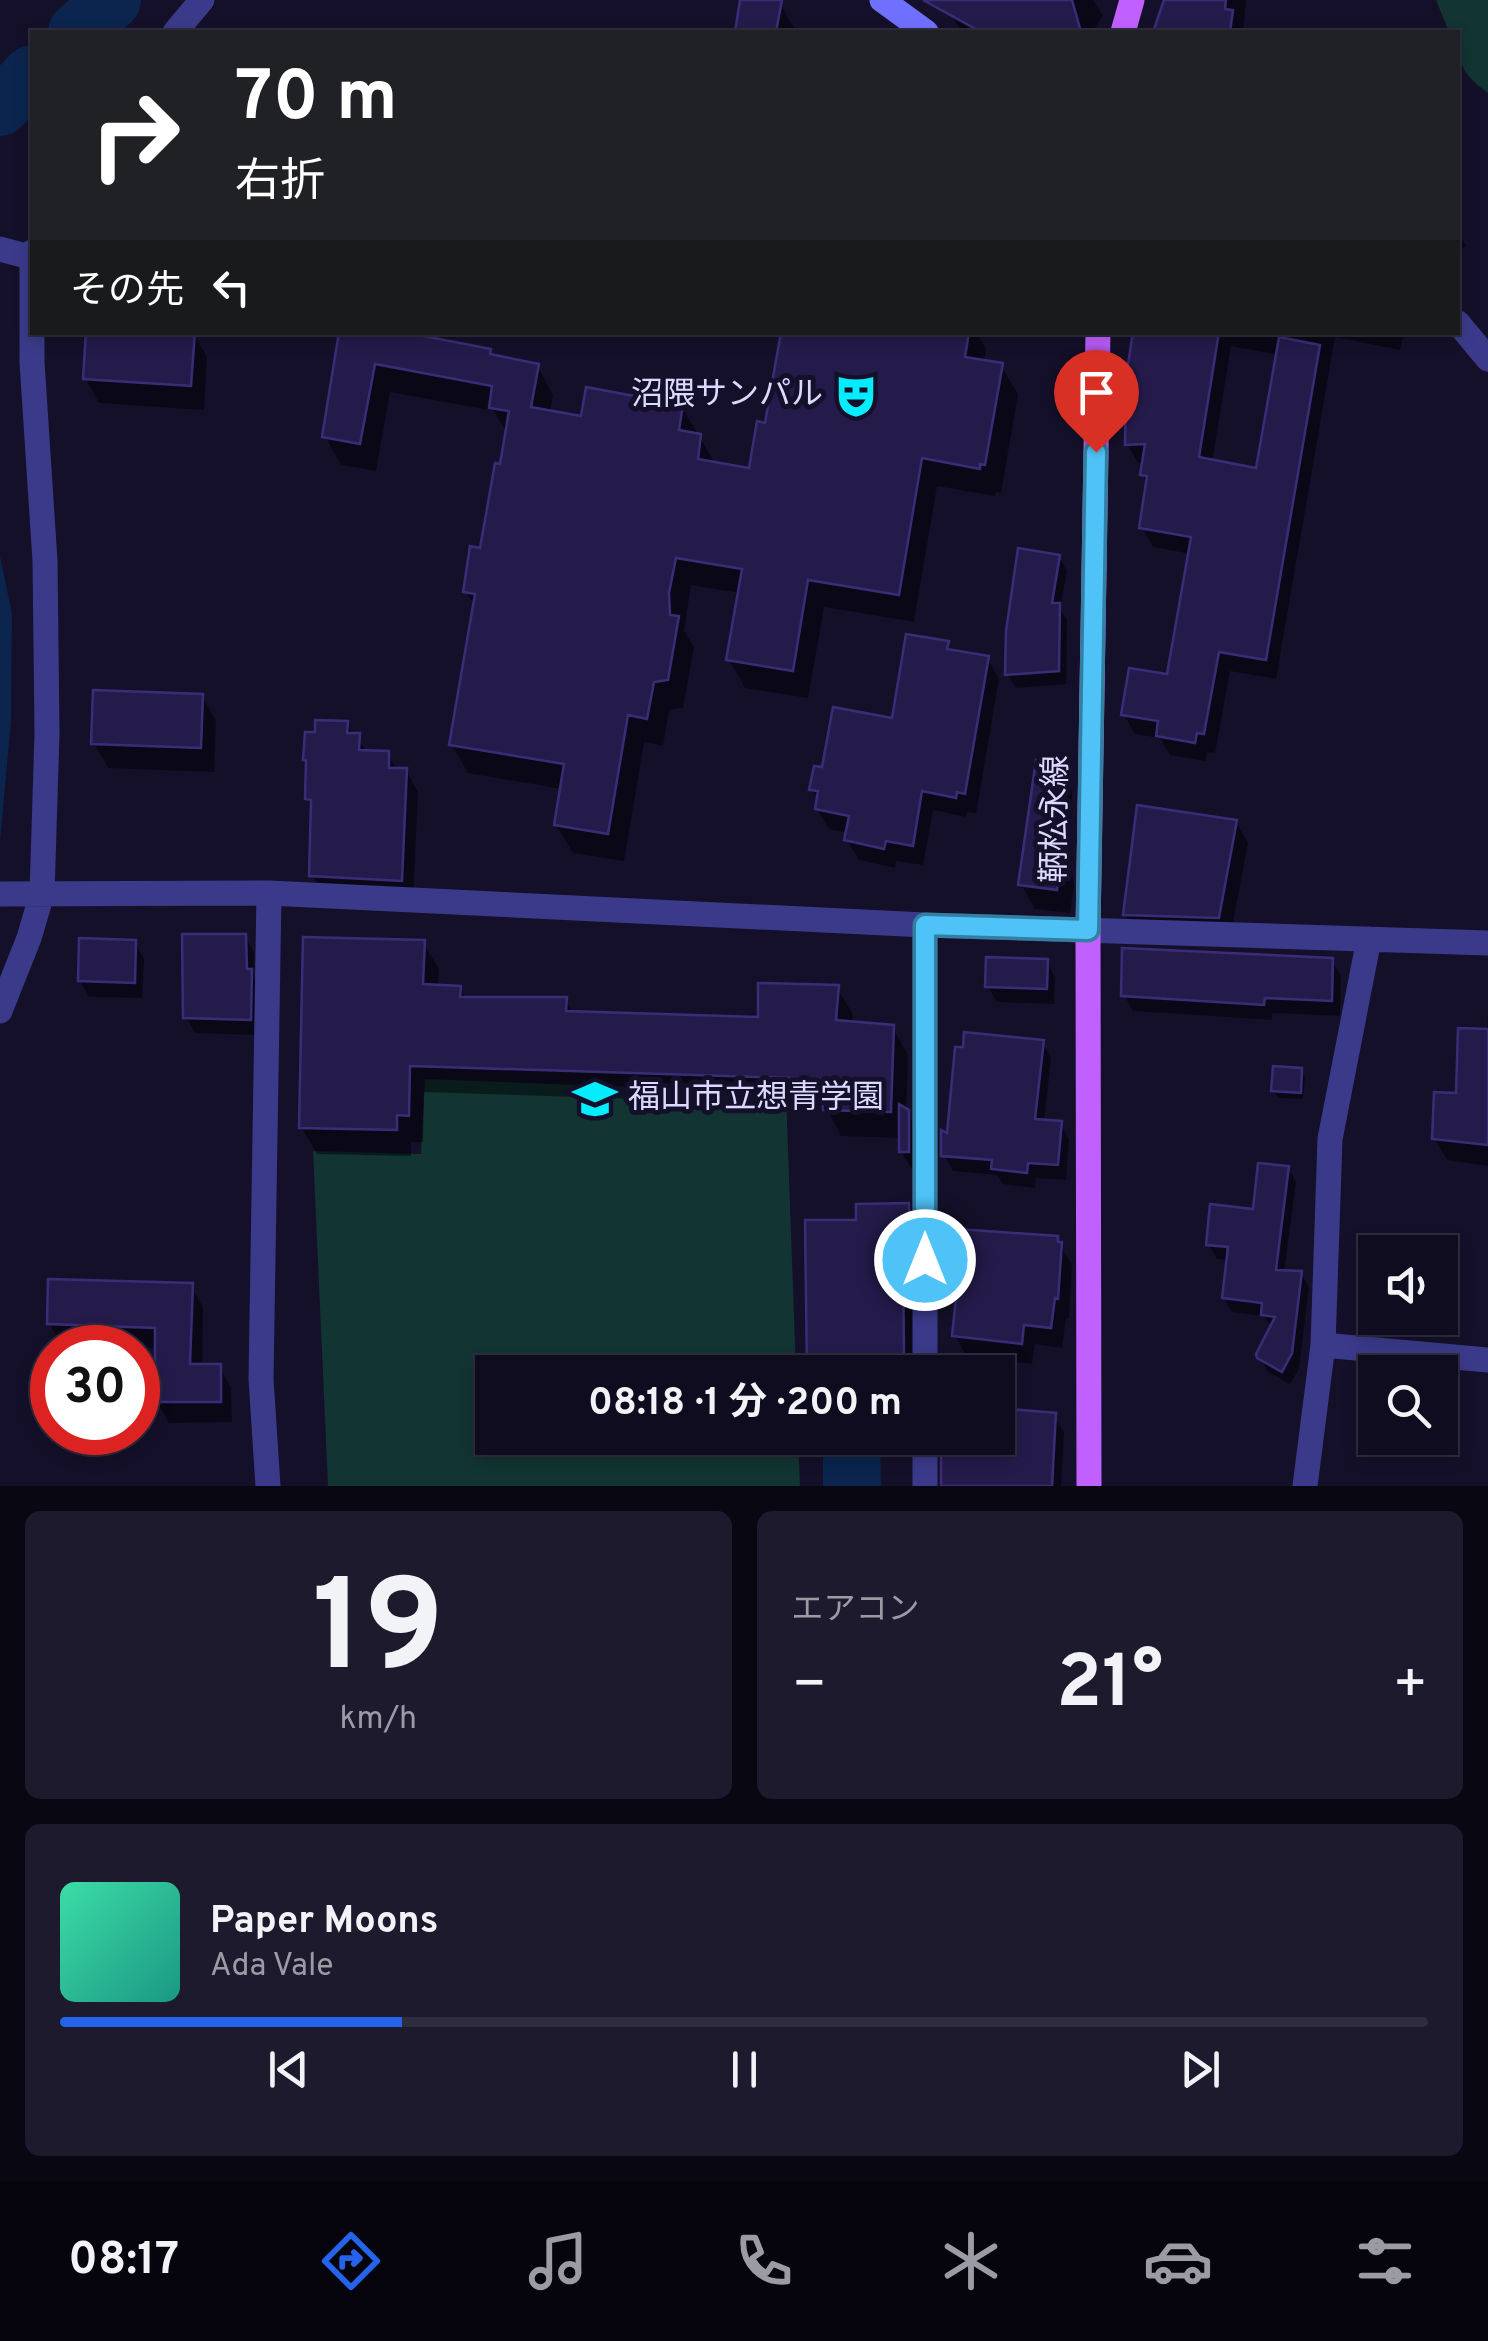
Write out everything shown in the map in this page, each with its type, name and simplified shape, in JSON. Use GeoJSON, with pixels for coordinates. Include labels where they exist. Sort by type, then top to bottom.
{"type":"FeatureCollection","features":[{"type":"Feature","properties":{"kind":"main road"},"geometry":{"type":"LineString","coordinates":[[882,0],[923,30]]}},
{"type":"Feature","properties":{"kind":"main road"},"geometry":{"type":"LineString","coordinates":[[1124,30],[1132,0]]}},
{"type":"Feature","properties":{"kind":"main road","name":"鞆松永線"},"geometry":{"type":"LineString","coordinates":[[1088,1486],[1088,930],[1098,335]]}},
{"type":"Feature","properties":{"kind":"street"},"geometry":{"type":"LineString","coordinates":[[176,30],[202,0]]}},
{"type":"Feature","properties":{"kind":"street"},"geometry":{"type":"LineString","coordinates":[[0,249],[30,254]]}},
{"type":"Feature","properties":{"kind":"street"},"geometry":{"type":"LineString","coordinates":[[1460,325],[1488,359]]}},
{"type":"Feature","properties":{"kind":"street"},"geometry":{"type":"LineString","coordinates":[[0,1010],[42,894],[45,562],[32,335]]}},
{"type":"Feature","properties":{"kind":"street"},"geometry":{"type":"LineString","coordinates":[[268,1486],[262,1379],[269,893]]}},
{"type":"Feature","properties":{"kind":"street"},"geometry":{"type":"LineString","coordinates":[[5,894],[269,893],[925,925],[1488,943]]}},
{"type":"Feature","properties":{"kind":"street"},"geometry":{"type":"LineString","coordinates":[[925,925],[925,1355]]}},
{"type":"Feature","properties":{"kind":"street"},"geometry":{"type":"LineString","coordinates":[[1305,1486],[1323,1346],[1330,1139],[1369,939]]}},
{"type":"Feature","properties":{"kind":"street"},"geometry":{"type":"LineString","coordinates":[[1323,1346],[1488,1360]]}},
{"type":"Feature","properties":{"kind":"street"},"geometry":{"type":"LineString","coordinates":[[925,1455],[925,1486]]}},
{"type":"Feature","properties":{"kind":"green space"},"geometry":{"type":"Polygon","coordinates":[[[1436,0],[1488,0],[1488,93],[1463,67],[1460,30],[1448,30],[1436,0]]]}},
{"type":"Feature","properties":{"kind":"green space"},"geometry":{"type":"Polygon","coordinates":[[[425,1079],[786,1093],[795,1355],[475,1355],[475,1455],[799,1455],[800,1486],[328,1486],[313,1151],[421,1154],[425,1079]]]}},
{"type":"Feature","properties":{"kind":"water"},"geometry":{"type":"Polygon","coordinates":[[[0,556],[12,614],[11,721],[0,841],[0,556]]]}},
{"type":"Feature","properties":{"kind":"water"},"geometry":{"type":"Polygon","coordinates":[[[823,1455],[880,1455],[881,1486],[823,1486],[823,1455]]]}},
{"type":"Feature","properties":{"kind":"building"},"geometry":{"type":"Polygon","coordinates":[[[740,0],[782,0],[776,30],[735,30],[740,0]]]}},
{"type":"Feature","properties":{"kind":"building"},"geometry":{"type":"Polygon","coordinates":[[[923,0],[1072,0],[1080,30],[977,30],[923,0]]]}},
{"type":"Feature","properties":{"kind":"building"},"geometry":{"type":"Polygon","coordinates":[[[1164,0],[1226,0],[1225,9],[1233,10],[1230,30],[1154,30],[1164,0]]]}},
{"type":"Feature","properties":{"kind":"building"},"geometry":{"type":"Polygon","coordinates":[[[86,335],[195,335],[191,386],[83,379],[86,335]]]}},
{"type":"Feature","properties":{"kind":"building"},"geometry":{"type":"Polygon","coordinates":[[[339,335],[419,335],[491,349],[490,354],[539,364],[531,407],[581,416],[586,387],[683,405],[679,430],[701,434],[698,459],[749,468],[757,421],[765,423],[780,335],[969,335],[965,357],[1003,363],[985,465],[980,464],[980,469],[922,458],[899,595],[808,580],[793,671],[726,660],[742,569],[676,558],[669,593],[670,615],[679,616],[668,680],[654,682],[647,719],[628,715],[608,834],[554,825],[564,764],[449,745],[475,594],[463,592],[470,546],[480,548],[509,411],[489,408],[492,386],[375,364],[360,444],[322,437],[339,335]]]}},
{"type":"Feature","properties":{"kind":"building"},"geometry":{"type":"Polygon","coordinates":[[[1133,335],[1219,335],[1199,457],[1256,468],[1279,337],[1320,345],[1266,660],[1219,652],[1204,734],[1197,733],[1195,743],[1156,736],[1158,721],[1121,715],[1129,668],[1167,674],[1191,537],[1139,528],[1147,476],[1140,475],[1145,444],[1125,445],[1126,377],[1133,335]]]}},
{"type":"Feature","properties":{"kind":"building"},"geometry":{"type":"Polygon","coordinates":[[[1018,548],[1060,555],[1052,603],[1060,603],[1059,671],[1005,675],[1006,631],[1018,548]]]}},
{"type":"Feature","properties":{"kind":"building"},"geometry":{"type":"Polygon","coordinates":[[[906,634],[949,641],[947,649],[989,656],[965,794],[957,792],[956,798],[922,791],[913,846],[886,841],[884,849],[844,840],[849,816],[815,809],[818,791],[809,790],[814,766],[822,767],[833,707],[892,718],[906,634]]]}},
{"type":"Feature","properties":{"kind":"building"},"geometry":{"type":"Polygon","coordinates":[[[93,690],[203,694],[201,748],[91,744],[93,690]]]}},
{"type":"Feature","properties":{"kind":"building"},"geometry":{"type":"Polygon","coordinates":[[[315,720],[348,721],[347,733],[360,733],[359,750],[389,751],[389,768],[407,768],[402,881],[309,876],[311,800],[305,799],[303,760],[305,732],[315,732],[315,720]]]}},
{"type":"Feature","properties":{"kind":"building"},"geometry":{"type":"Polygon","coordinates":[[[1036,760],[1059,764],[1057,833],[1061,860],[1057,890],[1018,885],[1036,760]]]}},
{"type":"Feature","properties":{"kind":"building"},"geometry":{"type":"Polygon","coordinates":[[[1137,805],[1237,820],[1219,918],[1123,915],[1137,805]]]}},
{"type":"Feature","properties":{"kind":"building"},"geometry":{"type":"Polygon","coordinates":[[[182,934],[246,934],[247,969],[252,969],[251,1020],[183,1018],[182,934]]]}},
{"type":"Feature","properties":{"kind":"building"},"geometry":{"type":"Polygon","coordinates":[[[303,937],[425,940],[423,984],[461,986],[460,997],[567,997],[566,1011],[758,1017],[758,983],[839,985],[836,1020],[894,1025],[891,1112],[823,1110],[822,1079],[410,1066],[409,1116],[397,1115],[397,1130],[299,1128],[303,937]]]}},
{"type":"Feature","properties":{"kind":"building"},"geometry":{"type":"Polygon","coordinates":[[[79,938],[136,940],[135,983],[78,981],[79,938]]]}},
{"type":"Feature","properties":{"kind":"building"},"geometry":{"type":"Polygon","coordinates":[[[1122,948],[1333,958],[1332,1001],[1265,998],[1264,1005],[1121,996],[1122,948]]]}},
{"type":"Feature","properties":{"kind":"building"},"geometry":{"type":"Polygon","coordinates":[[[986,957],[1048,959],[1047,989],[985,987],[986,957]]]}},
{"type":"Feature","properties":{"kind":"building"},"geometry":{"type":"Polygon","coordinates":[[[1458,1028],[1488,1029],[1488,1145],[1432,1139],[1434,1092],[1456,1093],[1458,1028]]]}},
{"type":"Feature","properties":{"kind":"building"},"geometry":{"type":"Polygon","coordinates":[[[964,1032],[1044,1040],[1035,1119],[1062,1121],[1058,1165],[1028,1163],[1027,1173],[991,1169],[992,1160],[941,1156],[941,1130],[947,1133],[955,1047],[963,1047],[964,1032]]]}},
{"type":"Feature","properties":{"kind":"building"},"geometry":{"type":"Polygon","coordinates":[[[1273,1066],[1302,1068],[1301,1093],[1271,1091],[1273,1066]]]}},
{"type":"Feature","properties":{"kind":"building"},"geometry":{"type":"Polygon","coordinates":[[[899,1104],[909,1110],[909,1152],[899,1152],[899,1104]]]}},
{"type":"Feature","properties":{"kind":"building"},"geometry":{"type":"Polygon","coordinates":[[[1258,1163],[1289,1166],[1276,1270],[1302,1271],[1292,1353],[1282,1372],[1256,1354],[1275,1317],[1261,1315],[1262,1303],[1222,1298],[1228,1247],[1206,1245],[1210,1204],[1253,1209],[1258,1163]]]}},
{"type":"Feature","properties":{"kind":"building"},"geometry":{"type":"Polygon","coordinates":[[[909,1203],[909,1257],[903,1258],[904,1355],[807,1355],[805,1220],[856,1220],[856,1204],[909,1203]]]}},
{"type":"Feature","properties":{"kind":"building"},"geometry":{"type":"Polygon","coordinates":[[[957,1229],[1058,1236],[1058,1242],[1062,1242],[1058,1299],[1055,1298],[1051,1328],[1024,1325],[1022,1344],[952,1336],[957,1229]]]}},
{"type":"Feature","properties":{"kind":"building"},"geometry":{"type":"Polygon","coordinates":[[[48,1279],[193,1283],[190,1364],[221,1364],[221,1402],[160,1402],[160,1325],[47,1324],[48,1279]]]}},
{"type":"Feature","properties":{"kind":"building"},"geometry":{"type":"Polygon","coordinates":[[[1015,1409],[1056,1413],[1052,1486],[941,1486],[941,1455],[1015,1455],[1015,1409]]]}},
{"type":"Feature","properties":{"kind":"waterway"},"geometry":{"type":"LineString","coordinates":[[79,30],[112,0]]}},
{"type":"Feature","properties":{"kind":"waterway"},"geometry":{"type":"LineString","coordinates":[[0,107],[30,76]]}},
{"type":"Feature","properties":{"kind":"place","name":"沼隈サンパル"},"geometry":{"type":"Point","coordinates":[856,396]}},
{"type":"Feature","properties":{"kind":"place","name":"福山市立想青学園"},"geometry":{"type":"Point","coordinates":[595,1099]}},
{"type":"Feature","properties":{"kind":"route"},"geometry":{"type":"LineString","coordinates":[[925,1260],[925,925],[1088,930],[1096,452]]}}]}
